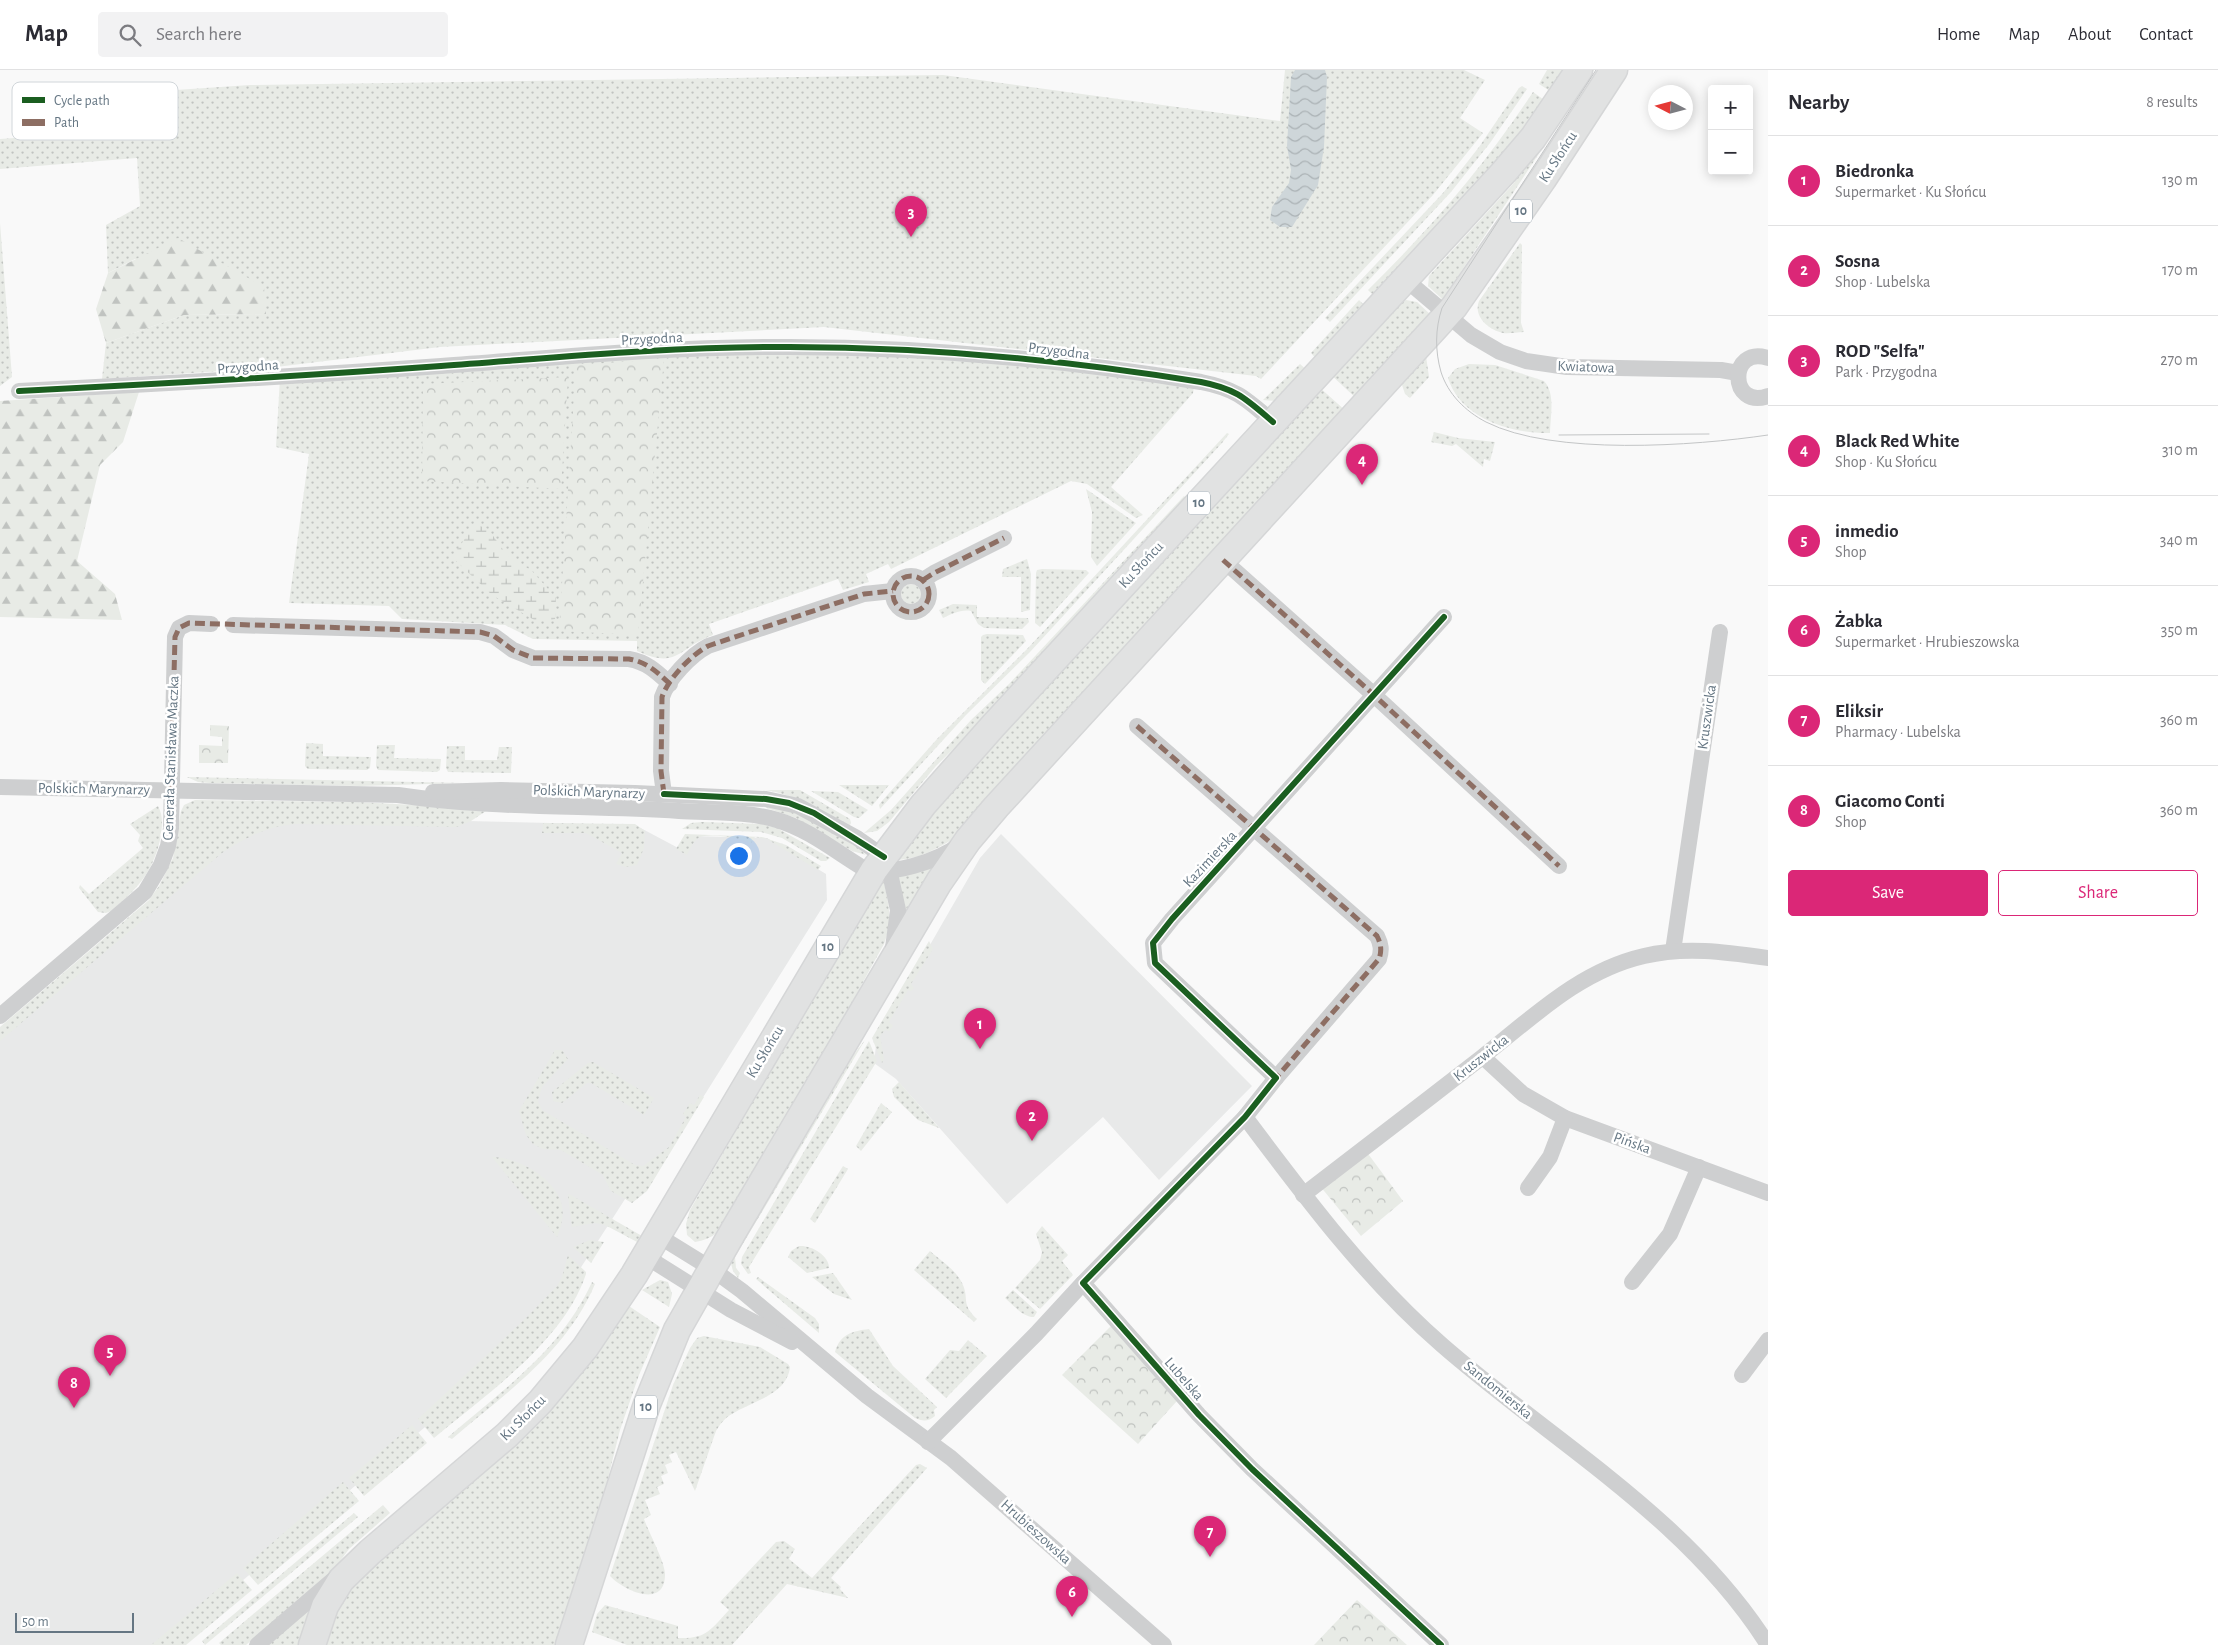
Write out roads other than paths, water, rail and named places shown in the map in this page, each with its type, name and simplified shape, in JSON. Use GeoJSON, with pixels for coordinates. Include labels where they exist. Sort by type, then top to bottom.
{"type":"FeatureCollection","features":[{"type":"Feature","properties":{"kind":"main road","name":"Ku Słońcu"},"geometry":{"type":"LineString","coordinates":[[312,1645],[317,1625],[329,1598],[341,1580],[370,1552],[508,1435],[540,1402],[601,1327],[883,865],[941,783],[1520,154],[1579,70]]}},
{"type":"Feature","properties":{"kind":"main road","name":"Ku Słońcu"},"geometry":{"type":"LineString","coordinates":[[568,1645],[656,1378],[677,1330],[939,882],[975,830],[1447,315],[1530,199],[1614,70]]}},
{"type":"Feature","properties":{"kind":"street"},"geometry":{"type":"LineString","coordinates":[[1405,279],[1447,315]]}},
{"type":"Feature","properties":{"kind":"street","name":"Kwiatowa"},"geometry":{"type":"LineString","coordinates":[[1447,315],[1471,335],[1495,350],[1536,364],[1572,367],[1721,370],[1738,373]]}},
{"type":"Feature","properties":{"kind":"street","name":"Przygodna"},"geometry":{"type":"LineString","coordinates":[[20,391],[280,378],[700,349],[775,347],[860,348],[1030,360],[1201,382],[1222,386],[1238,392],[1273,422]]}},
{"type":"Feature","properties":{"kind":"street"},"geometry":{"type":"LineString","coordinates":[[1767,399],[1756,398],[1744,392],[1739,384],[1738,373],[1742,365],[1749,358],[1759,356],[1768,358]]}},
{"type":"Feature","properties":{"kind":"street"},"geometry":{"type":"LineString","coordinates":[[923,580],[934,572],[1004,538]]}},
{"type":"Feature","properties":{"kind":"street"},"geometry":{"type":"LineString","coordinates":[[1223,560],[1374,694],[1560,866]]}},
{"type":"Feature","properties":{"kind":"street"},"geometry":{"type":"LineString","coordinates":[[913,576],[923,580],[928,588],[928,599],[924,607],[916,612],[907,612],[898,608],[893,600],[896,582],[904,577],[913,576]]}},
{"type":"Feature","properties":{"kind":"street"},"geometry":{"type":"LineString","coordinates":[[664,794],[660,771],[662,697],[690,659],[708,646],[864,594],[893,591]]}},
{"type":"Feature","properties":{"kind":"street","name":"Kazimierska"},"geometry":{"type":"LineString","coordinates":[[1276,1078],[1155,963],[1153,943],[1172,919],[1444,617]]}},
{"type":"Feature","properties":{"kind":"street","name":"Generała Stanisława Maczka"},"geometry":{"type":"LineString","coordinates":[[0,1016],[122,913],[148,888],[161,865],[168,846],[171,828],[176,637],[179,628],[189,623],[211,624]]}},
{"type":"Feature","properties":{"kind":"street"},"geometry":{"type":"LineString","coordinates":[[233,625],[480,632],[494,636],[513,650],[533,658],[629,659],[640,661],[649,665],[670,684]]}},
{"type":"Feature","properties":{"kind":"street","name":"Kruszwicka"},"geometry":{"type":"LineString","coordinates":[[1673,951],[1720,632]]}},
{"type":"Feature","properties":{"kind":"street","name":"Kazimierska"},"geometry":{"type":"LineString","coordinates":[[1137,726],[1377,936],[1382,951],[1379,959],[1276,1078],[1245,1117]]}},
{"type":"Feature","properties":{"kind":"street","name":"Polskich Marynarzy"},"geometry":{"type":"LineString","coordinates":[[0,787],[398,795],[437,791],[501,790],[664,794],[766,799],[789,803],[814,813],[883,865]]}},
{"type":"Feature","properties":{"kind":"street","name":"Polskich Marynarzy"},"geometry":{"type":"LineString","coordinates":[[398,795],[436,801],[502,805],[634,808],[770,818],[794,826],[863,868],[883,865]]}},
{"type":"Feature","properties":{"kind":"street","name":"Ku Słońcu"},"geometry":{"type":"LineString","coordinates":[[884,974],[894,942],[898,910],[883,865],[914,865],[940,856],[959,846],[975,830]]}},
{"type":"Feature","properties":{"kind":"street","name":"Kruszwicka"},"geometry":{"type":"LineString","coordinates":[[1304,1195],[1483,1057],[1546,1005],[1581,981],[1630,960],[1673,951],[1714,951],[1768,958]]}},
{"type":"Feature","properties":{"kind":"street","name":"Pińska"},"geometry":{"type":"LineString","coordinates":[[1483,1057],[1523,1094],[1565,1118],[1768,1193]]}},
{"type":"Feature","properties":{"kind":"street"},"geometry":{"type":"LineString","coordinates":[[928,1442],[1036,1334],[1083,1283],[1245,1117]]}},
{"type":"Feature","properties":{"kind":"street","name":"Sandomierska"},"geometry":{"type":"LineString","coordinates":[[1245,1117],[1304,1195],[1366,1267],[1441,1344],[1650,1512],[1697,1554],[1740,1605],[1768,1645]]}},
{"type":"Feature","properties":{"kind":"street"},"geometry":{"type":"LineString","coordinates":[[1528,1188],[1550,1157],[1565,1118]]}},
{"type":"Feature","properties":{"kind":"street"},"geometry":{"type":"LineString","coordinates":[[1632,1282],[1670,1234],[1699,1167]]}},
{"type":"Feature","properties":{"kind":"street"},"geometry":{"type":"LineString","coordinates":[[651,1245],[712,1269]]}},
{"type":"Feature","properties":{"kind":"street"},"geometry":{"type":"LineString","coordinates":[[651,1245],[699,1291]]}},
{"type":"Feature","properties":{"kind":"street","name":"Hrubieszowska"},"geometry":{"type":"LineString","coordinates":[[712,1269],[742,1291],[816,1354],[928,1442],[952,1458],[1164,1645]]}},
{"type":"Feature","properties":{"kind":"street","name":"Lubelska"},"geometry":{"type":"LineString","coordinates":[[1083,1283],[1199,1415],[1245,1463],[1441,1645]]}},
{"type":"Feature","properties":{"kind":"street","name":"Hrubieszowska"},"geometry":{"type":"LineString","coordinates":[[699,1291],[731,1310],[816,1354]]}},
{"type":"Feature","properties":{"kind":"street"},"geometry":{"type":"LineString","coordinates":[[1742,1375],[1768,1340]]}},
{"type":"Feature","properties":{"kind":"street","name":"Ku Słońcu"},"geometry":{"type":"LineString","coordinates":[[257,1645],[329,1583],[370,1552]]}},
{"type":"Feature","properties":{"kind":"water"},"geometry":{"type":"Polygon","coordinates":[[[1295,70],[1325,70],[1327,77],[1324,147],[1318,185],[1292,227],[1280,227],[1270,220],[1272,207],[1289,183],[1291,170],[1287,146],[1291,77],[1295,70]]]}},
{"type":"Feature","properties":{"kind":"tram line"},"geometry":{"type":"LineString","coordinates":[[1596,70],[1442,308],[1438,324],[1437,348],[1444,380],[1458,401],[1478,418],[1514,433],[1548,440],[1585,444],[1664,445],[1768,435]]}},
{"type":"Feature","properties":{"kind":"tram line"},"geometry":{"type":"LineString","coordinates":[[1559,435],[1709,434]]}},
{"type":"Feature","properties":{"kind":"place","name":"ROD \"Selfa\""},"geometry":{"type":"Point","coordinates":[911,237]}},
{"type":"Feature","properties":{"kind":"place","name":"Black Red White"},"geometry":{"type":"Point","coordinates":[1362,485]}},
{"type":"Feature","properties":{"kind":"place","name":"Biedronka"},"geometry":{"type":"Point","coordinates":[980,1049]}},
{"type":"Feature","properties":{"kind":"place","name":"Sosna"},"geometry":{"type":"Point","coordinates":[1032,1141]}},
{"type":"Feature","properties":{"kind":"place","name":"inmedio"},"geometry":{"type":"Point","coordinates":[110,1376]}},
{"type":"Feature","properties":{"kind":"place","name":"Giacomo Conti"},"geometry":{"type":"Point","coordinates":[74,1408]}},
{"type":"Feature","properties":{"kind":"place","name":"Eliksir"},"geometry":{"type":"Point","coordinates":[1210,1557]}},
{"type":"Feature","properties":{"kind":"place","name":"Żabka"},"geometry":{"type":"Point","coordinates":[1072,1617]}}]}
